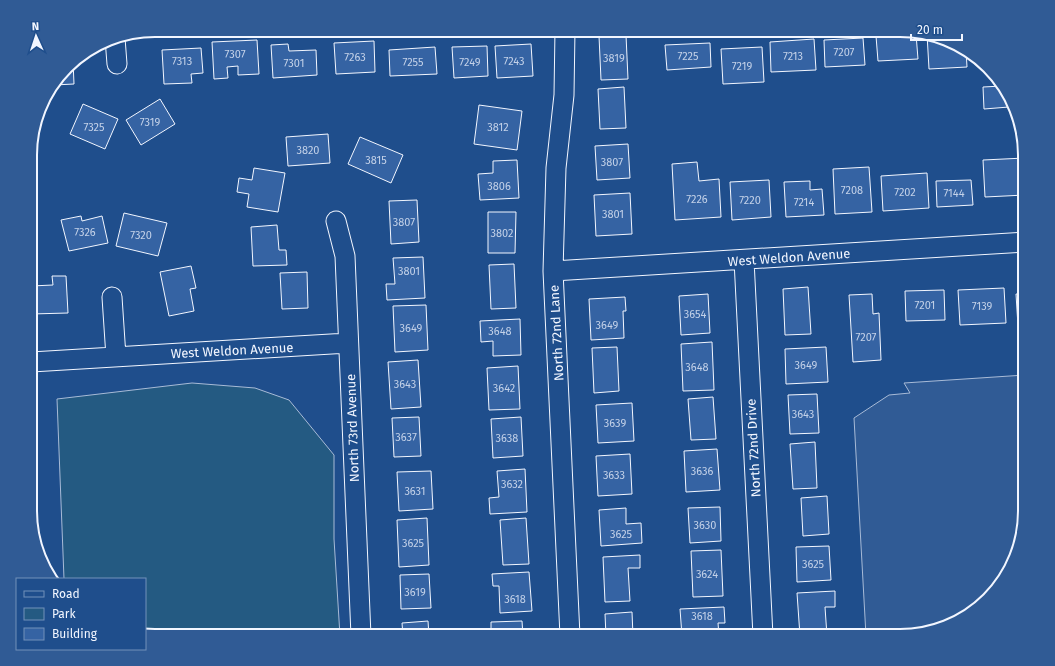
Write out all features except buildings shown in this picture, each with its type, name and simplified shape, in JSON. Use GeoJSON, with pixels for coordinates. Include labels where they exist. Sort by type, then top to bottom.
{"type":"FeatureCollection","features":[{"type":"Feature","properties":{"kind":"street","name":"North 72nd Lane"},"geometry":{"type":"LineString","coordinates":[[565,37],[564,95],[556,168],[553,271],[570,629]]}},
{"type":"Feature","properties":{"kind":"street"},"geometry":{"type":"LineString","coordinates":[[115,44],[117,64]]}},
{"type":"Feature","properties":{"kind":"street","name":"North 73rd Avenue"},"geometry":{"type":"LineString","coordinates":[[336,221],[345,256],[361,629]]}},
{"type":"Feature","properties":{"kind":"street","name":"West Weldon Avenue"},"geometry":{"type":"LineString","coordinates":[[553,271],[1018,242]]}},
{"type":"Feature","properties":{"kind":"street","name":"North 72nd Drive"},"geometry":{"type":"LineString","coordinates":[[744,260],[763,629]]}},
{"type":"Feature","properties":{"kind":"street"},"geometry":{"type":"LineString","coordinates":[[112,297],[116,356]]}},
{"type":"Feature","properties":{"kind":"street","name":"West Weldon Avenue"},"geometry":{"type":"LineString","coordinates":[[37,362],[348,343]]}},
{"type":"Feature","properties":{"kind":"green space"},"geometry":{"type":"Polygon","coordinates":[[[192,383],[255,388],[289,400],[334,455],[334,539],[340,629],[146,628],[146,578],[64,578],[57,399],[192,383]]]}},
{"type":"Feature","properties":{"kind":"shaded area"},"geometry":{"type":"Polygon","coordinates":[[[1018,375],[1018,518],[1016,534],[1006,563],[994,583],[972,605],[945,620],[930,625],[907,629],[866,629],[854,418],[889,395],[910,393],[904,383],[1018,375]]]}}]}
